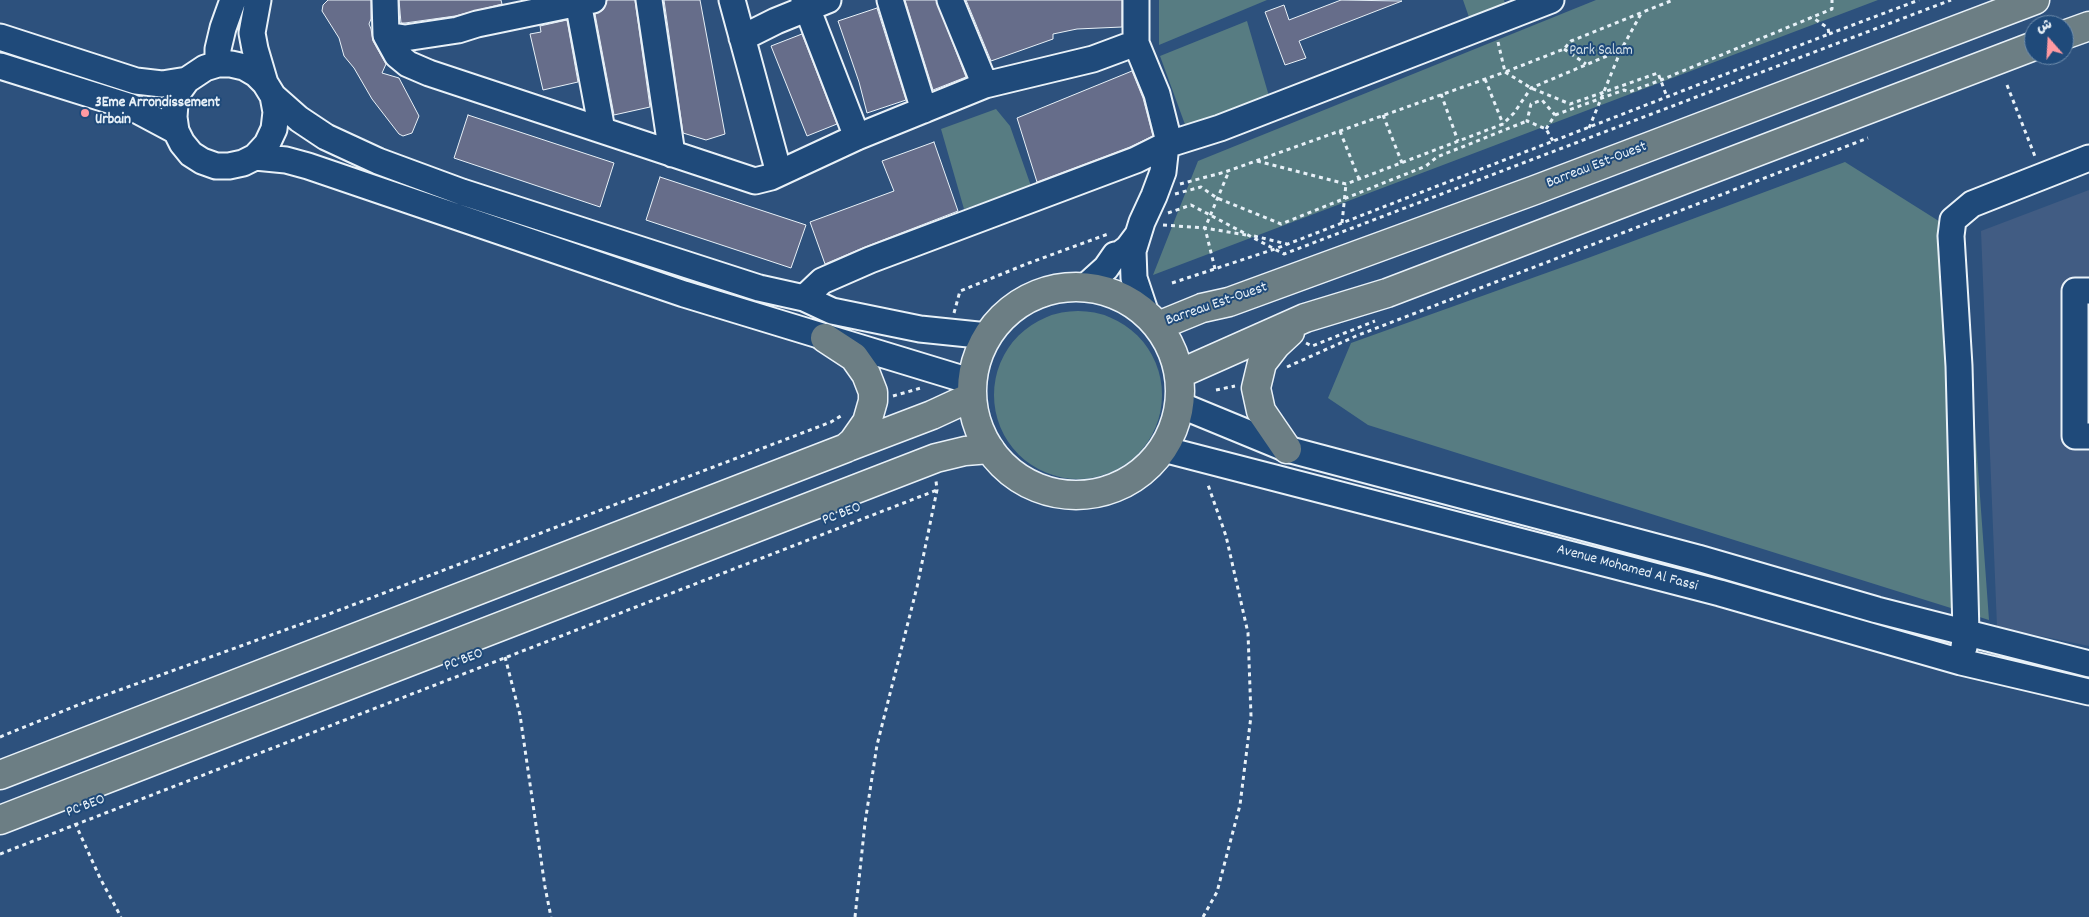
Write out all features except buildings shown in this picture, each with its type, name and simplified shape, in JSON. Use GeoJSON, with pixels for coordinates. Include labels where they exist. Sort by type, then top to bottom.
{"type":"FeatureCollection","features":[{"type":"Feature","properties":{"kind":"main road","name":"Barreau Est-Ouest"},"geometry":{"type":"LineString","coordinates":[[1152,320],[1229,302],[1508,200],[2035,0]]}},
{"type":"Feature","properties":{"kind":"main road"},"geometry":{"type":"LineString","coordinates":[[2074,31],[2089,26]]}},
{"type":"Feature","properties":{"kind":"main road"},"geometry":{"type":"LineString","coordinates":[[1179,374],[1305,318],[1404,286],[2024,50]]}},
{"type":"Feature","properties":{"kind":"main road"},"geometry":{"type":"LineString","coordinates":[[1085,288],[1118,296],[1152,320],[1168,340],[1175,357],[1179,374],[1180,405],[1173,429],[1163,449],[1150,465],[1120,486],[1084,495],[1048,491],[1031,485],[1001,464],[980,432],[972,389],[975,366],[988,336],[998,323],[1022,302],[1052,290],[1085,288]]}},
{"type":"Feature","properties":{"kind":"main road"},"geometry":{"type":"LineString","coordinates":[[1288,449],[1261,411],[1257,398],[1256,382],[1262,363],[1267,356],[1305,318]]}},
{"type":"Feature","properties":{"kind":"main road"},"geometry":{"type":"LineString","coordinates":[[825,338],[849,352],[861,366],[870,383],[861,405],[867,422],[853,442],[846,448]]}},
{"type":"Feature","properties":{"kind":"main road"},"geometry":{"type":"LineString","coordinates":[[0,775],[911,424],[972,389]]}},
{"type":"Feature","properties":{"kind":"main road"},"geometry":{"type":"LineString","coordinates":[[0,820],[936,458],[965,451],[990,449]]}},
{"type":"Feature","properties":{"kind":"street"},"geometry":{"type":"LineString","coordinates":[[218,64],[218,48],[233,0]]}},
{"type":"Feature","properties":{"kind":"street"},"geometry":{"type":"LineString","coordinates":[[258,0],[252,33],[255,49],[269,89],[276,112],[274,129],[267,144],[255,157],[243,163],[229,166],[209,164],[191,154],[182,143],[176,131],[174,118],[175,104],[179,91],[187,80],[205,68],[218,64],[231,64],[244,67],[256,74],[269,89],[298,119],[326,137],[378,161],[462,192],[759,288],[804,298],[832,311],[887,324],[948,333],[988,336]]}},
{"type":"Feature","properties":{"kind":"street"},"geometry":{"type":"LineString","coordinates":[[385,0],[386,34],[397,55],[408,64],[429,73],[755,180],[763,180],[858,137],[985,85],[1093,59],[1136,44]]}},
{"type":"Feature","properties":{"kind":"street"},"geometry":{"type":"LineString","coordinates":[[649,0],[672,154]]}},
{"type":"Feature","properties":{"kind":"street"},"geometry":{"type":"LineString","coordinates":[[732,0],[779,173]]}},
{"type":"Feature","properties":{"kind":"street"},"geometry":{"type":"LineString","coordinates":[[890,0],[924,110]]}},
{"type":"Feature","properties":{"kind":"street"},"geometry":{"type":"LineString","coordinates":[[950,0],[985,85]]}},
{"type":"Feature","properties":{"kind":"street"},"geometry":{"type":"LineString","coordinates":[[1136,0],[1136,44],[1157,94],[1168,138],[1163,172],[1145,225],[1133,252],[1134,278],[1152,320]]}},
{"type":"Feature","properties":{"kind":"street"},"geometry":{"type":"LineString","coordinates":[[804,298],[822,281],[870,260],[1136,160],[1166,145],[1228,124],[1493,22],[1515,7],[1551,0]]}},
{"type":"Feature","properties":{"kind":"street"},"geometry":{"type":"LineString","coordinates":[[386,34],[405,38],[458,30],[477,24],[586,1],[602,130]]}},
{"type":"Feature","properties":{"kind":"street"},"geometry":{"type":"LineString","coordinates":[[742,38],[813,3],[858,137]]}},
{"type":"Feature","properties":{"kind":"street"},"geometry":{"type":"LineString","coordinates":[[0,36],[136,81],[162,84],[187,80]]}},
{"type":"Feature","properties":{"kind":"street"},"geometry":{"type":"LineString","coordinates":[[0,66],[131,107],[176,131]]}},
{"type":"Feature","properties":{"kind":"street"},"geometry":{"type":"LineString","coordinates":[[255,157],[286,160],[308,166],[684,294],[825,338],[972,389]]}},
{"type":"Feature","properties":{"kind":"street"},"geometry":{"type":"LineString","coordinates":[[1960,662],[1966,633],[1959,366],[1951,236],[1953,220],[1972,204],[2089,158]]}},
{"type":"Feature","properties":{"kind":"street"},"geometry":{"type":"LineString","coordinates":[[1085,288],[1106,268],[1115,255],[1128,248],[1145,225]]}},
{"type":"Feature","properties":{"kind":"street"},"geometry":{"type":"LineString","coordinates":[[2089,291],[2075,291],[2075,436],[2089,436]]}},
{"type":"Feature","properties":{"kind":"street","name":"Avenue Mohamed Al Fassi"},"geometry":{"type":"LineString","coordinates":[[1180,405],[1288,449],[1698,558],[1877,610],[2089,664]]}},
{"type":"Feature","properties":{"kind":"street","name":"Avenue Mohamed Al Fassi"},"geometry":{"type":"LineString","coordinates":[[1163,449],[1720,594],[1960,662],[2089,692]]}},
{"type":"Feature","properties":{"kind":"path"},"geometry":{"type":"LineString","coordinates":[[1174,186],[1256,161],[1505,72],[1564,49],[1571,41],[1673,0]]}},
{"type":"Feature","properties":{"kind":"path"},"geometry":{"type":"LineString","coordinates":[[1546,128],[1555,115],[1624,90],[1629,92],[1661,80],[1812,18],[1832,9],[1832,0]]}},
{"type":"Feature","properties":{"kind":"path"},"geometry":{"type":"LineString","coordinates":[[1172,283],[1275,249],[1919,0]]}},
{"type":"Feature","properties":{"kind":"path"},"geometry":{"type":"LineString","coordinates":[[948,333],[960,291],[1029,263],[1145,225],[1191,205],[1284,254],[1950,0]]}},
{"type":"Feature","properties":{"kind":"path"},"geometry":{"type":"LineString","coordinates":[[1588,128],[1621,50],[1642,12]]}},
{"type":"Feature","properties":{"kind":"path"},"geometry":{"type":"LineString","coordinates":[[1812,18],[1828,28],[1829,34]]}},
{"type":"Feature","properties":{"kind":"path"},"geometry":{"type":"LineString","coordinates":[[1493,22],[1505,72],[1531,88],[1570,104],[1658,73],[1667,98]]}},
{"type":"Feature","properties":{"kind":"path"},"geometry":{"type":"LineString","coordinates":[[1564,49],[1586,64]]}},
{"type":"Feature","properties":{"kind":"path"},"geometry":{"type":"LineString","coordinates":[[1256,161],[1346,184],[1503,124],[1514,113],[1531,88],[1621,50]]}},
{"type":"Feature","properties":{"kind":"path"},"geometry":{"type":"LineString","coordinates":[[1485,79],[1503,124]]}},
{"type":"Feature","properties":{"kind":"path"},"geometry":{"type":"LineString","coordinates":[[2006,85],[2042,176]]}},
{"type":"Feature","properties":{"kind":"path"},"geometry":{"type":"LineString","coordinates":[[1441,94],[1458,141]]}},
{"type":"Feature","properties":{"kind":"path"},"geometry":{"type":"LineString","coordinates":[[1527,121],[1531,104],[1542,100],[1555,115]]}},
{"type":"Feature","properties":{"kind":"path"},"geometry":{"type":"LineString","coordinates":[[1383,115],[1402,162]]}},
{"type":"Feature","properties":{"kind":"path"},"geometry":{"type":"LineString","coordinates":[[1172,191],[1169,196],[1201,187],[1218,198],[1281,224],[1426,166],[1437,158],[1527,121],[1546,128],[1553,142]]}},
{"type":"Feature","properties":{"kind":"path"},"geometry":{"type":"LineString","coordinates":[[1340,130],[1359,178]]}},
{"type":"Feature","properties":{"kind":"path"},"geometry":{"type":"LineString","coordinates":[[1216,390],[1256,382],[1356,336],[1868,138]]}},
{"type":"Feature","properties":{"kind":"path"},"geometry":{"type":"LineString","coordinates":[[1215,269],[1205,228],[1229,170]]}},
{"type":"Feature","properties":{"kind":"path"},"geometry":{"type":"LineString","coordinates":[[1342,223],[1346,184]]}},
{"type":"Feature","properties":{"kind":"path"},"geometry":{"type":"LineString","coordinates":[[1145,225],[1205,228],[1288,244]]}},
{"type":"Feature","properties":{"kind":"path"},"geometry":{"type":"LineString","coordinates":[[0,737],[78,705],[329,614],[831,422],[861,405],[923,388]]}},
{"type":"Feature","properties":{"kind":"path"},"geometry":{"type":"LineString","coordinates":[[855,917],[865,823],[877,745],[917,586],[937,490],[936,458]]}},
{"type":"Feature","properties":{"kind":"path"},"geometry":{"type":"LineString","coordinates":[[1199,458],[1226,536],[1248,633],[1251,716],[1240,805],[1217,892],[1203,917]]}},
{"type":"Feature","properties":{"kind":"path","name":"PC BEO"},"geometry":{"type":"LineString","coordinates":[[0,854],[937,490]]}},
{"type":"Feature","properties":{"kind":"path"},"geometry":{"type":"LineString","coordinates":[[505,657],[520,715],[551,917]]}},
{"type":"Feature","properties":{"kind":"path"},"geometry":{"type":"LineString","coordinates":[[76,823],[100,878],[121,917]]}},
{"type":"Feature","properties":{"kind":"shaded area"},"geometry":{"type":"Polygon","coordinates":[[[2089,190],[2089,646],[1997,627],[1981,231],[2089,190]]]}},
{"type":"Feature","properties":{"kind":"green space"},"geometry":{"type":"Polygon","coordinates":[[[1159,0],[1267,0],[1159,45],[1159,0]]]}},
{"type":"Feature","properties":{"kind":"green space"},"geometry":{"type":"Polygon","coordinates":[[[1463,0],[1504,0],[1505,4],[1470,20],[1463,0]]]}},
{"type":"Feature","properties":{"kind":"green space","name":"Park Salam"},"geometry":{"type":"Polygon","coordinates":[[[1596,0],[1878,0],[1153,275],[1198,161],[1596,0]]]}},
{"type":"Feature","properties":{"kind":"green space"},"geometry":{"type":"Polygon","coordinates":[[[1247,21],[1271,103],[1187,130],[1160,56],[1247,21]]]}},
{"type":"Feature","properties":{"kind":"green space"},"geometry":{"type":"Polygon","coordinates":[[[996,109],[1010,126],[1031,186],[964,209],[941,129],[996,109]]]}},
{"type":"Feature","properties":{"kind":"green space"},"geometry":{"type":"Polygon","coordinates":[[[1845,162],[1961,235],[1989,620],[1368,425],[1328,398],[1351,343],[1588,258],[1845,162]]]}},
{"type":"Feature","properties":{"kind":"green space"},"geometry":{"type":"Polygon","coordinates":[[[1078,311],[1102,315],[1117,321],[1131,330],[1143,342],[1152,356],[1158,371],[1162,395],[1158,419],[1152,434],[1143,448],[1131,460],[1117,469],[1102,475],[1078,479],[1054,475],[1039,469],[1025,460],[1013,448],[1004,434],[998,419],[994,395],[998,371],[1004,356],[1013,342],[1025,330],[1039,321],[1054,315],[1078,311]]]}},
{"type":"Feature","properties":{"kind":"place","name":"3Eme Arrondissement Urbain"},"geometry":{"type":"Point","coordinates":[85,113]}}]}
